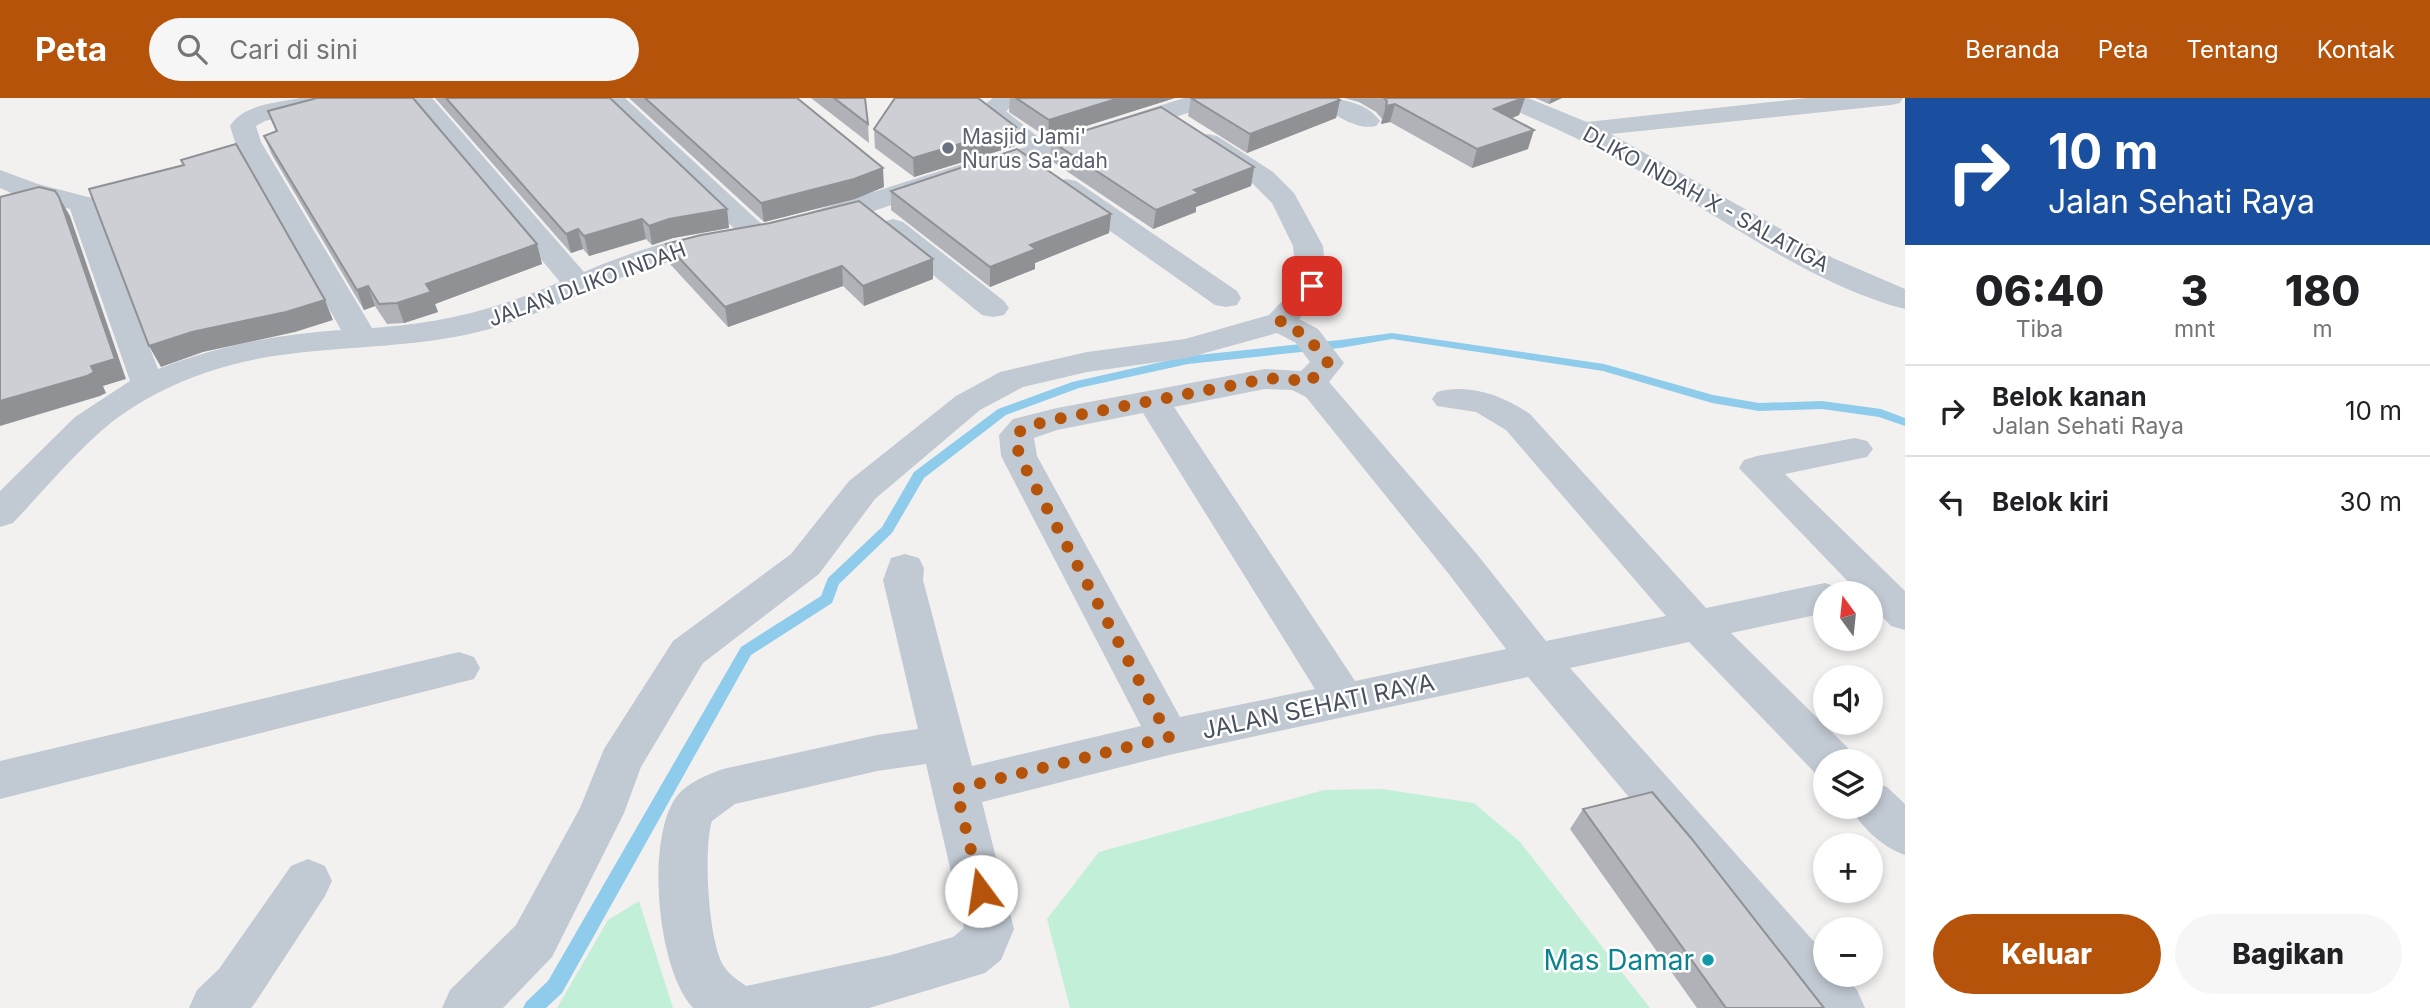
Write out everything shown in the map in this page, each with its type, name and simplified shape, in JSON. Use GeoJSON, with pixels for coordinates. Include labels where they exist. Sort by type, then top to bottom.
{"type":"FeatureCollection","features":[{"type":"Feature","properties":{"kind":"street"},"geometry":{"type":"LineString","coordinates":[[333,98],[257,115],[243,126],[248,142],[362,338]]}},
{"type":"Feature","properties":{"kind":"street"},"geometry":{"type":"LineString","coordinates":[[419,98],[579,285]]}},
{"type":"Feature","properties":{"kind":"street"},"geometry":{"type":"LineString","coordinates":[[611,98],[777,230]]}},
{"type":"Feature","properties":{"kind":"street"},"geometry":{"type":"LineString","coordinates":[[1010,98],[991,108],[991,115],[1033,153],[1226,298]]}},
{"type":"Feature","properties":{"kind":"street","name":"JALAN DLIKO INDAH"},"geometry":{"type":"LineString","coordinates":[[0,514],[78,433],[123,398],[204,364],[286,344],[419,334],[477,324],[683,247],[777,230],[866,207],[898,181],[1033,153],[1209,98]]}},
{"type":"Feature","properties":{"kind":"street"},"geometry":{"type":"LineString","coordinates":[[1325,98],[1367,121]]}},
{"type":"Feature","properties":{"kind":"street","name":"DLIKO INDAH X - SALATIGA"},"geometry":{"type":"LineString","coordinates":[[1506,98],[1584,130],[1804,254],[1850,278],[1905,300]]}},
{"type":"Feature","properties":{"kind":"street"},"geometry":{"type":"LineString","coordinates":[[1691,98],[1725,113]]}},
{"type":"Feature","properties":{"kind":"street"},"geometry":{"type":"LineString","coordinates":[[1584,130],[1725,113],[1891,98]]}},
{"type":"Feature","properties":{"kind":"street"},"geometry":{"type":"LineString","coordinates":[[1162,113],[1263,178],[1284,199],[1308,246],[1312,286],[1293,329]]}},
{"type":"Feature","properties":{"kind":"street"},"geometry":{"type":"LineString","coordinates":[[0,178],[28,190],[82,204],[148,386]]}},
{"type":"Feature","properties":{"kind":"street"},"geometry":{"type":"LineString","coordinates":[[866,207],[993,308]]}},
{"type":"Feature","properties":{"kind":"street"},"geometry":{"type":"LineString","coordinates":[[1293,329],[1318,373],[1333,407],[1462,563],[1537,659],[1839,1008]]}},
{"type":"Feature","properties":{"kind":"street"},"geometry":{"type":"LineString","coordinates":[[468,1008],[534,941],[601,813],[620,762],[688,652],[805,564],[862,490],[968,403],[1012,379],[1087,362],[1293,329]]}},
{"type":"Feature","properties":{"kind":"street"},"geometry":{"type":"LineString","coordinates":[[1169,737],[1019,456],[1015,440],[1019,431],[1025,427],[1265,379],[1318,373]]}},
{"type":"Feature","properties":{"kind":"street"},"geometry":{"type":"LineString","coordinates":[[1449,399],[1478,401],[1498,407],[1518,422],[1698,626],[1820,749]]}},
{"type":"Feature","properties":{"kind":"street"},"geometry":{"type":"LineString","coordinates":[[1152,400],[1345,700]]}},
{"type":"Feature","properties":{"kind":"street"},"geometry":{"type":"LineString","coordinates":[[1855,449],[1757,468],[1871,581]]}},
{"type":"Feature","properties":{"kind":"street"},"geometry":{"type":"LineString","coordinates":[[754,1008],[891,979],[967,956],[983,944],[989,929],[988,916],[903,580],[905,568]]}},
{"type":"Feature","properties":{"kind":"street"},"geometry":{"type":"LineString","coordinates":[[1883,593],[1905,615]]}},
{"type":"Feature","properties":{"kind":"street","name":"JALAN SEHATI RAYA"},"geometry":{"type":"LineString","coordinates":[[956,789],[1169,737],[1813,601]]}},
{"type":"Feature","properties":{"kind":"street"},"geometry":{"type":"LineString","coordinates":[[0,780],[459,668]]}},
{"type":"Feature","properties":{"kind":"street"},"geometry":{"type":"LineString","coordinates":[[732,1008],[705,984],[691,948],[684,879],[685,838],[690,815],[723,788],[877,753],[943,744]]}},
{"type":"Feature","properties":{"kind":"street"},"geometry":{"type":"LineString","coordinates":[[1883,813],[1905,835]]}},
{"type":"Feature","properties":{"kind":"street"},"geometry":{"type":"LineString","coordinates":[[215,1008],[237,986],[309,881]]}},
{"type":"Feature","properties":{"kind":"green space"},"geometry":{"type":"Polygon","coordinates":[[[1382,789],[1474,803],[1520,842],[1650,1008],[1070,1008],[1047,919],[1099,852],[1324,790],[1382,789]]]}},
{"type":"Feature","properties":{"kind":"green space"},"geometry":{"type":"Polygon","coordinates":[[[639,901],[673,1008],[557,1008],[608,920],[639,901]]]}},
{"type":"Feature","properties":{"kind":"building"},"geometry":{"type":"Polygon","coordinates":[[[317,98],[413,98],[537,244],[426,284],[431,292],[397,303],[379,304],[368,286],[357,290],[264,136],[277,131],[268,111],[317,98]]]}},
{"type":"Feature","properties":{"kind":"building"},"geometry":{"type":"Polygon","coordinates":[[[446,98],[610,98],[727,209],[669,219],[649,226],[642,219],[584,236],[578,229],[566,234],[446,98]]]}},
{"type":"Feature","properties":{"kind":"building"},"geometry":{"type":"Polygon","coordinates":[[[645,98],[797,98],[883,168],[854,179],[761,203],[645,98]]]}},
{"type":"Feature","properties":{"kind":"building"},"geometry":{"type":"Polygon","coordinates":[[[834,98],[865,98],[868,124],[834,98]]]}},
{"type":"Feature","properties":{"kind":"building"},"geometry":{"type":"Polygon","coordinates":[[[895,98],[978,98],[1016,127],[913,158],[874,129],[895,98]]]}},
{"type":"Feature","properties":{"kind":"building"},"geometry":{"type":"Polygon","coordinates":[[[1016,98],[1119,98],[1049,120],[1016,98]]]}},
{"type":"Feature","properties":{"kind":"building"},"geometry":{"type":"Polygon","coordinates":[[[1191,98],[1337,98],[1340,100],[1250,134],[1191,98]]]}},
{"type":"Feature","properties":{"kind":"building"},"geometry":{"type":"Polygon","coordinates":[[[1384,98],[1523,98],[1494,109],[1534,130],[1477,149],[1395,104],[1386,106],[1387,101],[1384,98]]]}},
{"type":"Feature","properties":{"kind":"building"},"geometry":{"type":"Polygon","coordinates":[[[1161,107],[1254,167],[1194,190],[1199,193],[1156,210],[1051,141],[1161,107]]]}},
{"type":"Feature","properties":{"kind":"building"},"geometry":{"type":"Polygon","coordinates":[[[236,144],[325,300],[286,312],[192,332],[149,346],[89,189],[184,165],[181,160],[236,144]]]}},
{"type":"Feature","properties":{"kind":"building"},"geometry":{"type":"Polygon","coordinates":[[[1017,149],[1111,214],[1030,245],[1036,249],[990,267],[891,191],[1017,149]]]}},
{"type":"Feature","properties":{"kind":"building"},"geometry":{"type":"Polygon","coordinates":[[[39,187],[55,191],[59,197],[115,359],[91,366],[94,372],[87,376],[0,401],[0,197],[39,187]]]}},
{"type":"Feature","properties":{"kind":"building"},"geometry":{"type":"Polygon","coordinates":[[[859,201],[933,259],[863,286],[842,266],[725,307],[666,244],[770,223],[859,201]]]}},
{"type":"Feature","properties":{"kind":"building"},"geometry":{"type":"Polygon","coordinates":[[[1652,792],[1824,1008],[1726,1008],[1583,809],[1652,792]]]}},
{"type":"Feature","properties":{"kind":"waterway"},"geometry":{"type":"LineString","coordinates":[[533,1008],[555,987],[746,651],[827,599],[833,582],[887,530],[919,475],[1002,412],[1076,385],[1188,360],[1392,336],[1604,368],[1712,399],[1759,407],[1822,405],[1881,413],[1905,422]]}},
{"type":"Feature","properties":{"kind":"place","name":"Masjid Jami' Nurus Sa'adah"},"geometry":{"type":"Point","coordinates":[948,148]}},
{"type":"Feature","properties":{"kind":"place","name":"Mas Damar"},"geometry":{"type":"Point","coordinates":[1708,960]}},
{"type":"Feature","properties":{"kind":"route"},"geometry":{"type":"LineString","coordinates":[[981,891],[956,789],[1169,737],[1019,456],[1016,435],[1025,427],[1057,419],[1265,379],[1286,378],[1308,383],[1328,363],[1307,336],[1280,322],[1312,286]]}}]}
